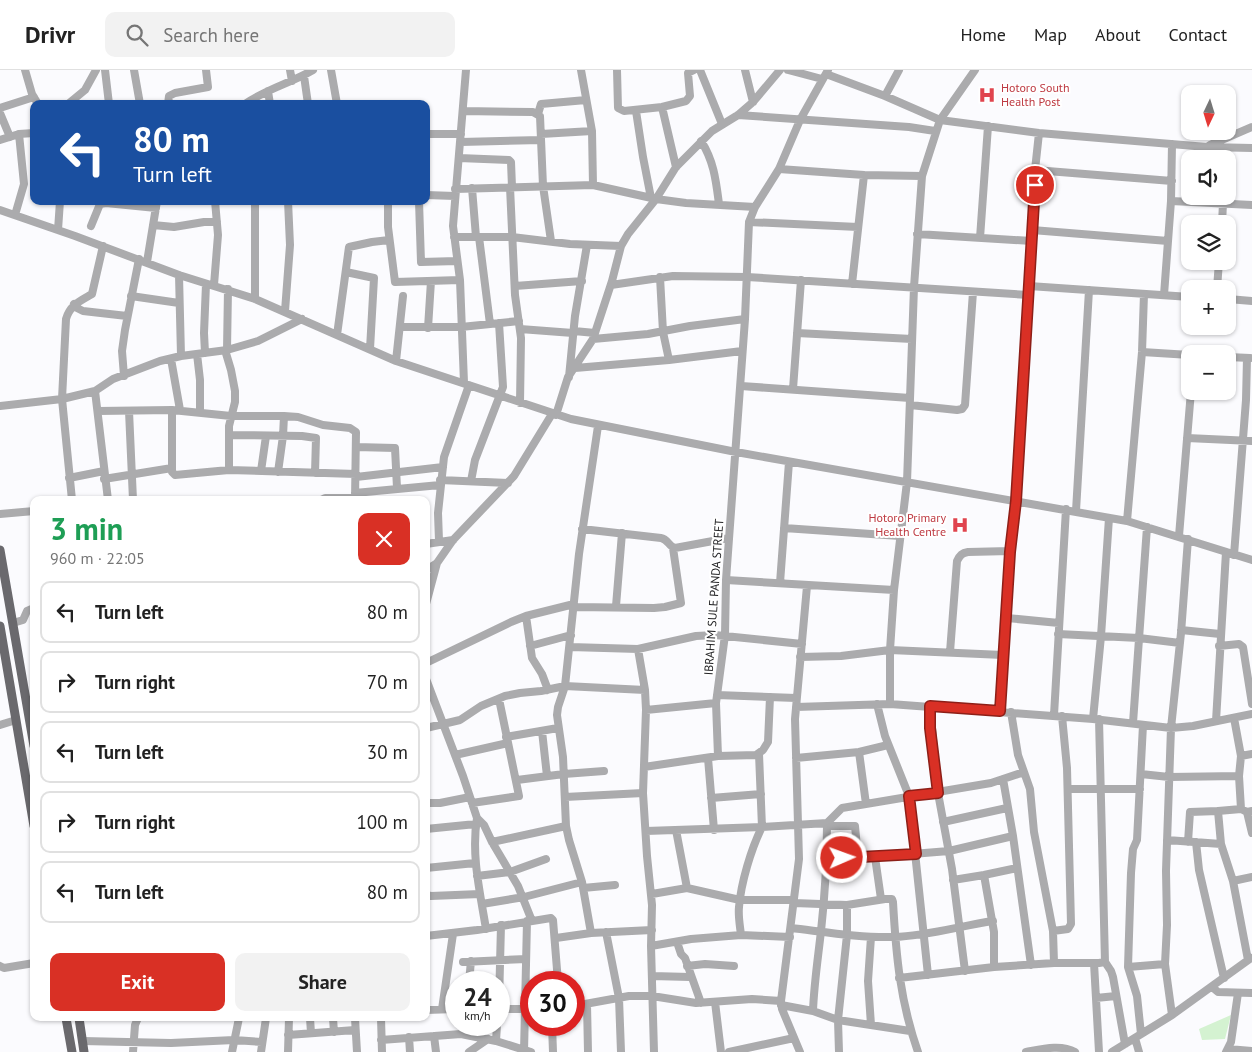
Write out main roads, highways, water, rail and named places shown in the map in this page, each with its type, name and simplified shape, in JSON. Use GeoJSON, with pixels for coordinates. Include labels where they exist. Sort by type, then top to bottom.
{"type":"FeatureCollection","features":[{"type":"Feature","properties":{"kind":"main road"},"geometry":{"type":"LineString","coordinates":[[0,550],[30,717]]}},
{"type":"Feature","properties":{"kind":"main road"},"geometry":{"type":"LineString","coordinates":[[0,626],[30,802]]}},
{"type":"Feature","properties":{"kind":"main road"},"geometry":{"type":"LineString","coordinates":[[67,1021],[72,1052]]}},
{"type":"Feature","properties":{"kind":"main road"},"geometry":{"type":"LineString","coordinates":[[80,1021],[84,1052]]}},
{"type":"Feature","properties":{"kind":"place","name":"Hotoro South Health Post"},"geometry":{"type":"Point","coordinates":[987,95]}},
{"type":"Feature","properties":{"kind":"place","name":"Hotoro Primary Health Centre"},"geometry":{"type":"Point","coordinates":[960,525]}}]}
